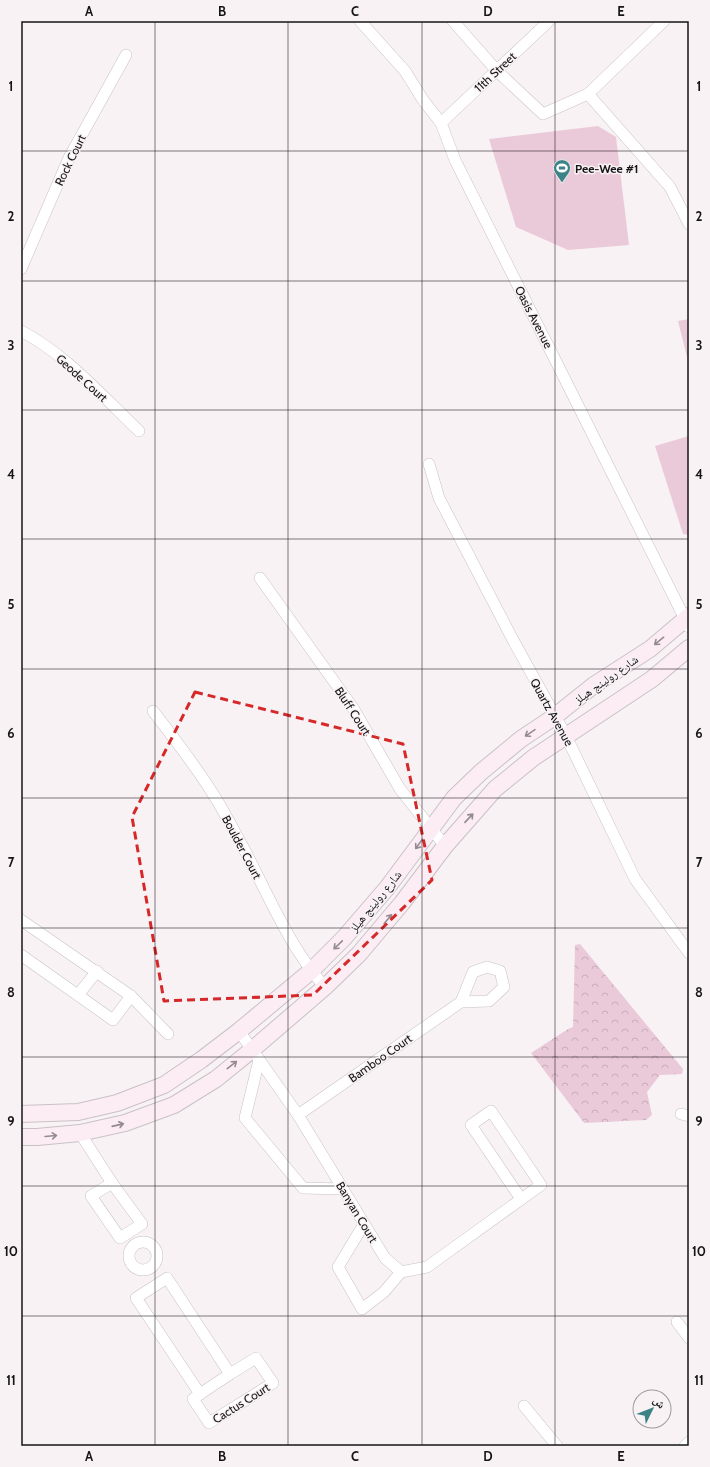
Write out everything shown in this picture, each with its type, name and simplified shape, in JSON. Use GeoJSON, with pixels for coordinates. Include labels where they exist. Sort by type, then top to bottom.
{"type":"FeatureCollection","features":[{"type":"Feature","properties":{"kind":"main road","name":"شارع رولينج هيلز"},"geometry":{"type":"LineString","coordinates":[[21,1114],[78,1112],[117,1103],[164,1085],[201,1060],[239,1031],[310,971],[344,938],[387,888],[454,798],[481,772],[520,739],[554,716],[594,685],[650,649],[688,621]]}},
{"type":"Feature","properties":{"kind":"main road","name":"شارع رولينج هيلز"},"geometry":{"type":"LineString","coordinates":[[21,1137],[37,1138],[80,1133],[125,1123],[174,1105],[256,1054],[359,954],[402,903],[445,846],[495,789],[533,758],[652,679],[689,648]]}},
{"type":"Feature","properties":{"kind":"street","name":"Oasis Avenue"},"geometry":{"type":"LineString","coordinates":[[360,21],[405,71],[423,100],[441,123],[455,160],[688,621]]}},
{"type":"Feature","properties":{"kind":"street"},"geometry":{"type":"LineString","coordinates":[[453,21],[497,71],[543,114],[588,94],[664,21]]}},
{"type":"Feature","properties":{"kind":"street","name":"11th Street"},"geometry":{"type":"LineString","coordinates":[[441,123],[549,21]]}},
{"type":"Feature","properties":{"kind":"street","name":"Rock Court"},"geometry":{"type":"LineString","coordinates":[[21,269],[70,158],[126,55]]}},
{"type":"Feature","properties":{"kind":"street"},"geometry":{"type":"LineString","coordinates":[[588,94],[670,187],[689,224]]}},
{"type":"Feature","properties":{"kind":"street","name":"Geode Court"},"geometry":{"type":"LineString","coordinates":[[21,331],[39,340],[85,378],[139,431]]}},
{"type":"Feature","properties":{"kind":"street","name":"Quartz Avenue"},"geometry":{"type":"LineString","coordinates":[[429,464],[439,498],[513,640],[566,736],[635,879],[689,953]]}},
{"type":"Feature","properties":{"kind":"street","name":"Bluff Court"},"geometry":{"type":"LineString","coordinates":[[260,578],[353,708],[400,789],[430,829],[445,846]]}},
{"type":"Feature","properties":{"kind":"street","name":"Boulder Court"},"geometry":{"type":"LineString","coordinates":[[153,710],[213,794],[243,848],[276,914],[310,971],[325,987]]}},
{"type":"Feature","properties":{"kind":"street"},"geometry":{"type":"LineString","coordinates":[[21,920],[131,996],[168,1034]]}},
{"type":"Feature","properties":{"kind":"street"},"geometry":{"type":"LineString","coordinates":[[21,955],[113,1020],[131,996]]}},
{"type":"Feature","properties":{"kind":"street"},"geometry":{"type":"LineString","coordinates":[[78,996],[96,971]]}},
{"type":"Feature","properties":{"kind":"street","name":"Bamboo Court"},"geometry":{"type":"LineString","coordinates":[[298,1115],[461,1002]]}},
{"type":"Feature","properties":{"kind":"street","name":"Banyan Court"},"geometry":{"type":"LineString","coordinates":[[239,1031],[298,1115],[385,1258],[401,1272]]}},
{"type":"Feature","properties":{"kind":"street"},"geometry":{"type":"LineString","coordinates":[[256,1054],[245,1118],[302,1188],[343,1189]]}},
{"type":"Feature","properties":{"kind":"street"},"geometry":{"type":"LineString","coordinates":[[364,1224],[338,1266],[362,1308],[384,1292],[401,1272],[427,1267],[541,1185],[491,1111],[471,1125],[521,1199]]}},
{"type":"Feature","properties":{"kind":"street"},"geometry":{"type":"LineString","coordinates":[[80,1133],[112,1183],[142,1224],[120,1238],[91,1196],[112,1183]]}},
{"type":"Feature","properties":{"kind":"street"},"geometry":{"type":"LineString","coordinates":[[132,1231],[136,1244]]}},
{"type":"Feature","properties":{"kind":"street"},"geometry":{"type":"LineString","coordinates":[[141,1242],[150,1244],[156,1251],[156,1260],[149,1269],[140,1270],[130,1261],[130,1251],[136,1244],[141,1242]]}},
{"type":"Feature","properties":{"kind":"street"},"geometry":{"type":"LineString","coordinates":[[149,1269],[157,1284]]}},
{"type":"Feature","properties":{"kind":"street"},"geometry":{"type":"LineString","coordinates":[[200,1394],[136,1298],[157,1284],[166,1278],[230,1374]]}},
{"type":"Feature","properties":{"kind":"street"},"geometry":{"type":"LineString","coordinates":[[677,1322],[689,1338]]}},
{"type":"Feature","properties":{"kind":"street","name":"Cactus Court"},"geometry":{"type":"LineString","coordinates":[[256,1358],[273,1383],[209,1423],[193,1399],[230,1374],[256,1358]]}},
{"type":"Feature","properties":{"kind":"street"},"geometry":{"type":"LineString","coordinates":[[524,1406],[558,1446]]}},
{"type":"Feature","properties":{"kind":"street"},"geometry":{"type":"LineString","coordinates":[[685,1446],[689,1442]]}},
{"type":"Feature","properties":{"kind":"highlighted area"},"geometry":{"type":"Polygon","coordinates":[[[195,692],[403,744],[432,880],[313,995],[164,1001],[132,817],[195,692]]]}},
{"type":"Feature","properties":{"kind":"green space","name":"Pee-Wee #1"},"geometry":{"type":"Polygon","coordinates":[[[598,126],[616,137],[629,245],[568,250],[516,227],[489,139],[598,126]]]}},
{"type":"Feature","properties":{"kind":"green space"},"geometry":{"type":"Polygon","coordinates":[[[689,319],[689,365],[678,321],[689,319]]]}},
{"type":"Feature","properties":{"kind":"green space"},"geometry":{"type":"Polygon","coordinates":[[[689,436],[689,535],[683,534],[655,446],[689,436]]]}},
{"type":"Feature","properties":{"kind":"green space"},"geometry":{"type":"Polygon","coordinates":[[[580,944],[683,1069],[682,1074],[660,1075],[647,1092],[652,1115],[646,1120],[584,1123],[531,1053],[573,1027],[575,945],[580,944]]]}},
{"type":"Feature","properties":{"kind":"place","name":"Pee-Wee #1"},"geometry":{"type":"Point","coordinates":[562,183]}}]}
